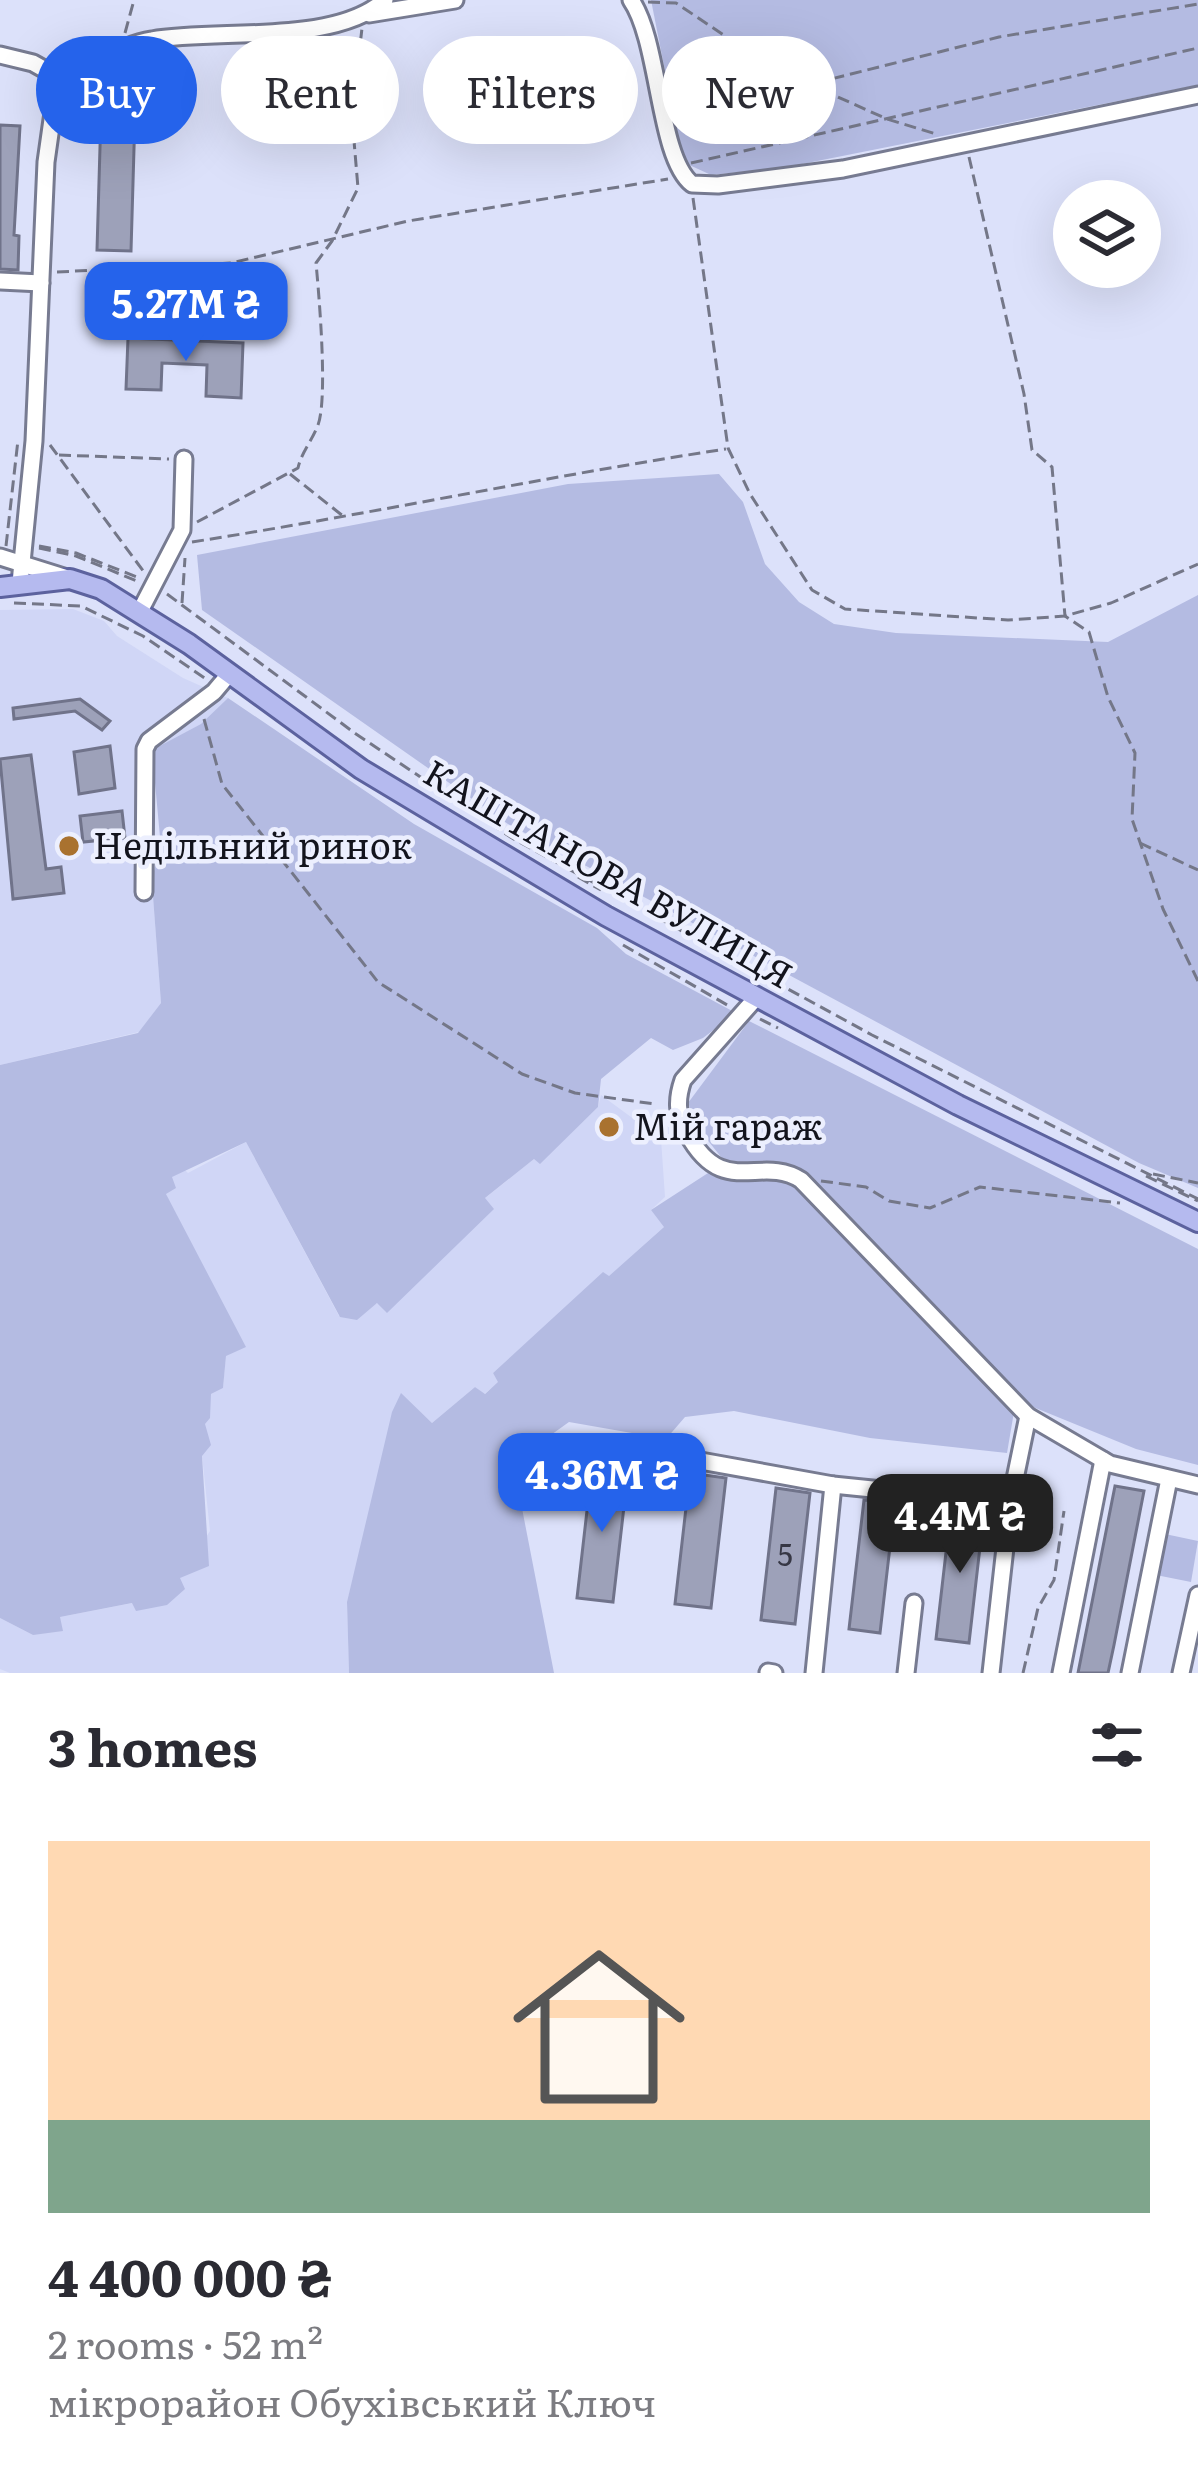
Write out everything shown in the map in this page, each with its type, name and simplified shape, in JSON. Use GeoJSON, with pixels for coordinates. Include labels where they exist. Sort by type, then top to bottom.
{"type":"FeatureCollection","features":[{"type":"Feature","properties":{"kind":"main road","name":"КАШТАНОВА ВУЛИЦЯ"},"geometry":{"type":"LineString","coordinates":[[10,585],[70,579],[101,589],[140,611],[224,680],[442,820],[755,999],[1198,1222]]}},
{"type":"Feature","properties":{"kind":"street"},"geometry":{"type":"LineString","coordinates":[[364,15],[386,0]]}},
{"type":"Feature","properties":{"kind":"street"},"geometry":{"type":"LineString","coordinates":[[197,36],[308,28],[455,0]]}},
{"type":"Feature","properties":{"kind":"street"},"geometry":{"type":"LineString","coordinates":[[633,1],[684,175],[718,185],[843,169],[1198,95]]}},
{"type":"Feature","properties":{"kind":"street"},"geometry":{"type":"LineString","coordinates":[[0,55],[36,65]]}},
{"type":"Feature","properties":{"kind":"street"},"geometry":{"type":"LineString","coordinates":[[10,585],[25,550],[49,144]]}},
{"type":"Feature","properties":{"kind":"street"},"geometry":{"type":"LineString","coordinates":[[0,281],[42,278]]}},
{"type":"Feature","properties":{"kind":"street"},"geometry":{"type":"LineString","coordinates":[[140,611],[184,537],[184,459]]}},
{"type":"Feature","properties":{"kind":"street"},"geometry":{"type":"LineString","coordinates":[[2,557],[25,550],[70,579]]}},
{"type":"Feature","properties":{"kind":"street"},"geometry":{"type":"LineString","coordinates":[[144,892],[149,740],[224,680]]}},
{"type":"Feature","properties":{"kind":"street"},"geometry":{"type":"LineString","coordinates":[[755,999],[683,1080],[677,1110],[688,1136],[723,1171],[781,1172],[802,1180],[1028,1416],[1103,1460],[1198,1485]]}},
{"type":"Feature","properties":{"kind":"street"},"geometry":{"type":"LineString","coordinates":[[991,1673],[1010,1503],[1028,1416]]}},
{"type":"Feature","properties":{"kind":"street"},"geometry":{"type":"LineString","coordinates":[[684,1458],[833,1485],[1010,1503]]}},
{"type":"Feature","properties":{"kind":"street"},"geometry":{"type":"LineString","coordinates":[[1060,1673],[1103,1460]]}},
{"type":"Feature","properties":{"kind":"street"},"geometry":{"type":"LineString","coordinates":[[1130,1673],[1169,1479]]}},
{"type":"Feature","properties":{"kind":"street"},"geometry":{"type":"LineString","coordinates":[[814,1673],[833,1485]]}},
{"type":"Feature","properties":{"kind":"street"},"geometry":{"type":"LineString","coordinates":[[921,1537],[926,1496]]}},
{"type":"Feature","properties":{"kind":"street"},"geometry":{"type":"LineString","coordinates":[[1181,1673],[1198,1595]]}},
{"type":"Feature","properties":{"kind":"street"},"geometry":{"type":"LineString","coordinates":[[907,1673],[914,1603]]}},
{"type":"Feature","properties":{"kind":"path"},"geometry":{"type":"LineString","coordinates":[[124,36],[134,0]]}},
{"type":"Feature","properties":{"kind":"path"},"geometry":{"type":"LineString","coordinates":[[633,1],[676,3],[725,36]]}},
{"type":"Feature","properties":{"kind":"path"},"geometry":{"type":"LineString","coordinates":[[836,78],[999,37],[1198,4]]}},
{"type":"Feature","properties":{"kind":"path"},"geometry":{"type":"LineString","coordinates":[[184,537],[298,468],[304,445],[318,424],[321,323],[316,263],[358,188],[352,117],[364,15]]}},
{"type":"Feature","properties":{"kind":"path"},"geometry":{"type":"LineString","coordinates":[[42,278],[231,263],[430,217],[684,175],[887,119],[1198,48]]}},
{"type":"Feature","properties":{"kind":"path"},"geometry":{"type":"LineString","coordinates":[[836,94],[887,119],[966,142],[1024,394],[1032,451],[1052,467],[1065,616]]}},
{"type":"Feature","properties":{"kind":"path"},"geometry":{"type":"LineString","coordinates":[[684,175],[728,448],[812,590],[845,609],[931,618],[1065,616],[1111,603],[1198,564]]}},
{"type":"Feature","properties":{"kind":"path"},"geometry":{"type":"LineString","coordinates":[[34,424],[154,588],[355,735],[511,839],[734,964],[1198,1200]]}},
{"type":"Feature","properties":{"kind":"path"},"geometry":{"type":"LineString","coordinates":[[2,557],[17,440]]}},
{"type":"Feature","properties":{"kind":"path"},"geometry":{"type":"LineString","coordinates":[[184,537],[346,518],[538,477],[728,448]]}},
{"type":"Feature","properties":{"kind":"path"},"geometry":{"type":"LineString","coordinates":[[57,454],[184,459]]}},
{"type":"Feature","properties":{"kind":"path"},"geometry":{"type":"LineString","coordinates":[[289,472],[346,518]]}},
{"type":"Feature","properties":{"kind":"path"},"geometry":{"type":"LineString","coordinates":[[182,604],[184,537]]}},
{"type":"Feature","properties":{"kind":"path"},"geometry":{"type":"LineString","coordinates":[[25,550],[118,567],[182,604],[356,734],[512,838],[735,963],[1198,1200]]}},
{"type":"Feature","properties":{"kind":"path"},"geometry":{"type":"LineString","coordinates":[[0,604],[81,605],[224,680]]}},
{"type":"Feature","properties":{"kind":"path"},"geometry":{"type":"LineString","coordinates":[[1065,616],[1089,632],[1108,697],[1135,753],[1132,820],[1163,909],[1198,981]]}},
{"type":"Feature","properties":{"kind":"path"},"geometry":{"type":"LineString","coordinates":[[200,702],[222,784],[377,982],[522,1074],[575,1093],[655,1104]]}},
{"type":"Feature","properties":{"kind":"path"},"geometry":{"type":"LineString","coordinates":[[1140,843],[1198,870]]}},
{"type":"Feature","properties":{"kind":"path"},"geometry":{"type":"LineString","coordinates":[[1142,1172],[1198,1183]]}},
{"type":"Feature","properties":{"kind":"path"},"geometry":{"type":"LineString","coordinates":[[802,1180],[866,1187],[889,1201],[930,1208],[980,1187],[1129,1204]]}},
{"type":"Feature","properties":{"kind":"path"},"geometry":{"type":"LineString","coordinates":[[1023,1673],[1038,1608],[1054,1580],[1064,1511]]}},
{"type":"Feature","properties":{"kind":"shaded area"},"geometry":{"type":"Polygon","coordinates":[[[651,0],[1198,0],[1198,85],[787,167],[711,175],[683,162],[679,144],[836,144],[836,36],[662,36],[662,56],[651,0]]]}},
{"type":"Feature","properties":{"kind":"shaded area"},"geometry":{"type":"Polygon","coordinates":[[[719,474],[743,502],[765,564],[799,602],[834,624],[896,633],[1108,642],[1198,595],[1198,1188],[1139,1163],[508,824],[202,610],[197,555],[568,484],[719,474]]]}},
{"type":"Feature","properties":{"kind":"shaded area","name":"Недільний ринок"},"geometry":{"type":"Polygon","coordinates":[[[73,609],[104,621],[117,636],[183,678],[228,698],[202,724],[152,750],[136,809],[138,883],[152,883],[161,1003],[139,1032],[0,1065],[0,610],[73,609]]]}},
{"type":"Feature","properties":{"kind":"shaded area"},"geometry":{"type":"Polygon","coordinates":[[[228,698],[414,824],[597,928],[626,954],[736,1013],[703,1038],[673,1050],[651,1038],[601,1079],[598,1107],[540,1164],[534,1159],[485,1198],[494,1209],[387,1313],[377,1303],[357,1320],[340,1317],[246,1142],[172,1177],[176,1188],[166,1194],[246,1347],[226,1356],[223,1388],[211,1394],[210,1418],[205,1424],[211,1445],[202,1456],[209,1566],[180,1578],[185,1589],[167,1605],[136,1611],[132,1603],[60,1617],[63,1631],[33,1635],[0,1618],[0,1065],[138,1033],[161,1003],[152,883],[160,837],[152,750],[201,724],[228,698]]]}},
{"type":"Feature","properties":{"kind":"shaded area"},"geometry":{"type":"Polygon","coordinates":[[[749,1021],[1198,1249],[1198,1465],[1136,1449],[1016,1400],[1007,1453],[870,1438],[734,1411],[685,1417],[666,1439],[569,1422],[513,1462],[554,1673],[349,1673],[347,1602],[392,1412],[401,1393],[432,1423],[475,1387],[485,1394],[498,1382],[493,1373],[603,1272],[609,1276],[664,1227],[651,1210],[725,1162],[698,1128],[688,1103],[749,1021]]]}},
{"type":"Feature","properties":{"kind":"shaded area"},"geometry":{"type":"Polygon","coordinates":[[[601,1095],[661,1139],[665,1197],[651,1210],[665,1226],[608,1277],[604,1273],[493,1373],[499,1382],[484,1394],[475,1387],[432,1423],[401,1394],[347,1602],[349,1673],[10,1673],[0,1669],[0,1618],[33,1635],[60,1617],[133,1603],[179,1578],[210,1531],[202,1455],[205,1424],[211,1394],[223,1388],[226,1355],[245,1346],[166,1194],[171,1177],[246,1142],[339,1316],[378,1303],[386,1312],[493,1209],[484,1199],[534,1159],[540,1163],[598,1107],[601,1095]]]}},
{"type":"Feature","properties":{"kind":"shaded area"},"geometry":{"type":"Polygon","coordinates":[[[1165,1534],[1198,1541],[1191,1582],[1156,1575],[1165,1534]]]}},
{"type":"Feature","properties":{"kind":"building"},"geometry":{"type":"Polygon","coordinates":[[[0,125],[20,126],[14,235],[19,236],[18,270],[0,269],[0,125]]]}},
{"type":"Feature","properties":{"kind":"building"},"geometry":{"type":"Polygon","coordinates":[[[100,144],[134,144],[131,251],[97,250],[100,144]]]}},
{"type":"Feature","properties":{"kind":"building"},"geometry":{"type":"Polygon","coordinates":[[[255,278],[255,294],[210,294],[210,279],[255,278]]]}},
{"type":"Feature","properties":{"kind":"building"},"geometry":{"type":"Polygon","coordinates":[[[187,283],[187,301],[135,303],[134,284],[187,283]]]}},
{"type":"Feature","properties":{"kind":"building"},"geometry":{"type":"Polygon","coordinates":[[[128,338],[243,343],[241,398],[206,396],[207,365],[162,363],[161,390],[126,389],[128,338]]]}},
{"type":"Feature","properties":{"kind":"building"},"geometry":{"type":"Polygon","coordinates":[[[80,699],[110,721],[102,730],[75,711],[14,719],[13,708],[80,699]]]}},
{"type":"Feature","properties":{"kind":"building"},"geometry":{"type":"Polygon","coordinates":[[[110,746],[115,788],[79,794],[74,752],[110,746]]]}},
{"type":"Feature","properties":{"kind":"building"},"geometry":{"type":"Polygon","coordinates":[[[31,755],[46,869],[61,867],[64,893],[13,899],[0,759],[31,755]]]}},
{"type":"Feature","properties":{"kind":"building"},"geometry":{"type":"Polygon","coordinates":[[[122,811],[125,838],[83,842],[80,816],[122,811]]]}},
{"type":"Feature","properties":{"kind":"building"},"geometry":{"type":"Polygon","coordinates":[[[592,1467],[628,1472],[613,1602],[577,1598],[592,1467]]]}},
{"type":"Feature","properties":{"kind":"building"},"geometry":{"type":"Polygon","coordinates":[[[690,1473],[726,1478],[711,1608],[675,1604],[690,1473]]]}},
{"type":"Feature","properties":{"kind":"building"},"geometry":{"type":"Polygon","coordinates":[[[1115,1486],[1144,1491],[1114,1645],[1108,1673],[1078,1673],[1115,1486]]]}},
{"type":"Feature","properties":{"kind":"building"},"geometry":{"type":"Polygon","coordinates":[[[776,1488],[810,1493],[795,1624],[761,1620],[776,1488]]]}},
{"type":"Feature","properties":{"kind":"building"},"geometry":{"type":"Polygon","coordinates":[[[864,1500],[895,1503],[880,1633],[849,1629],[864,1500]]]}},
{"type":"Feature","properties":{"kind":"building"},"geometry":{"type":"Polygon","coordinates":[[[951,1509],[984,1512],[969,1643],[936,1639],[951,1509]]]}},
{"type":"Feature","properties":{"kind":"place","name":"Недільний ринок"},"geometry":{"type":"Point","coordinates":[69,846]}},
{"type":"Feature","properties":{"kind":"place","name":"Мій гараж"},"geometry":{"type":"Point","coordinates":[609,1127]}}]}
